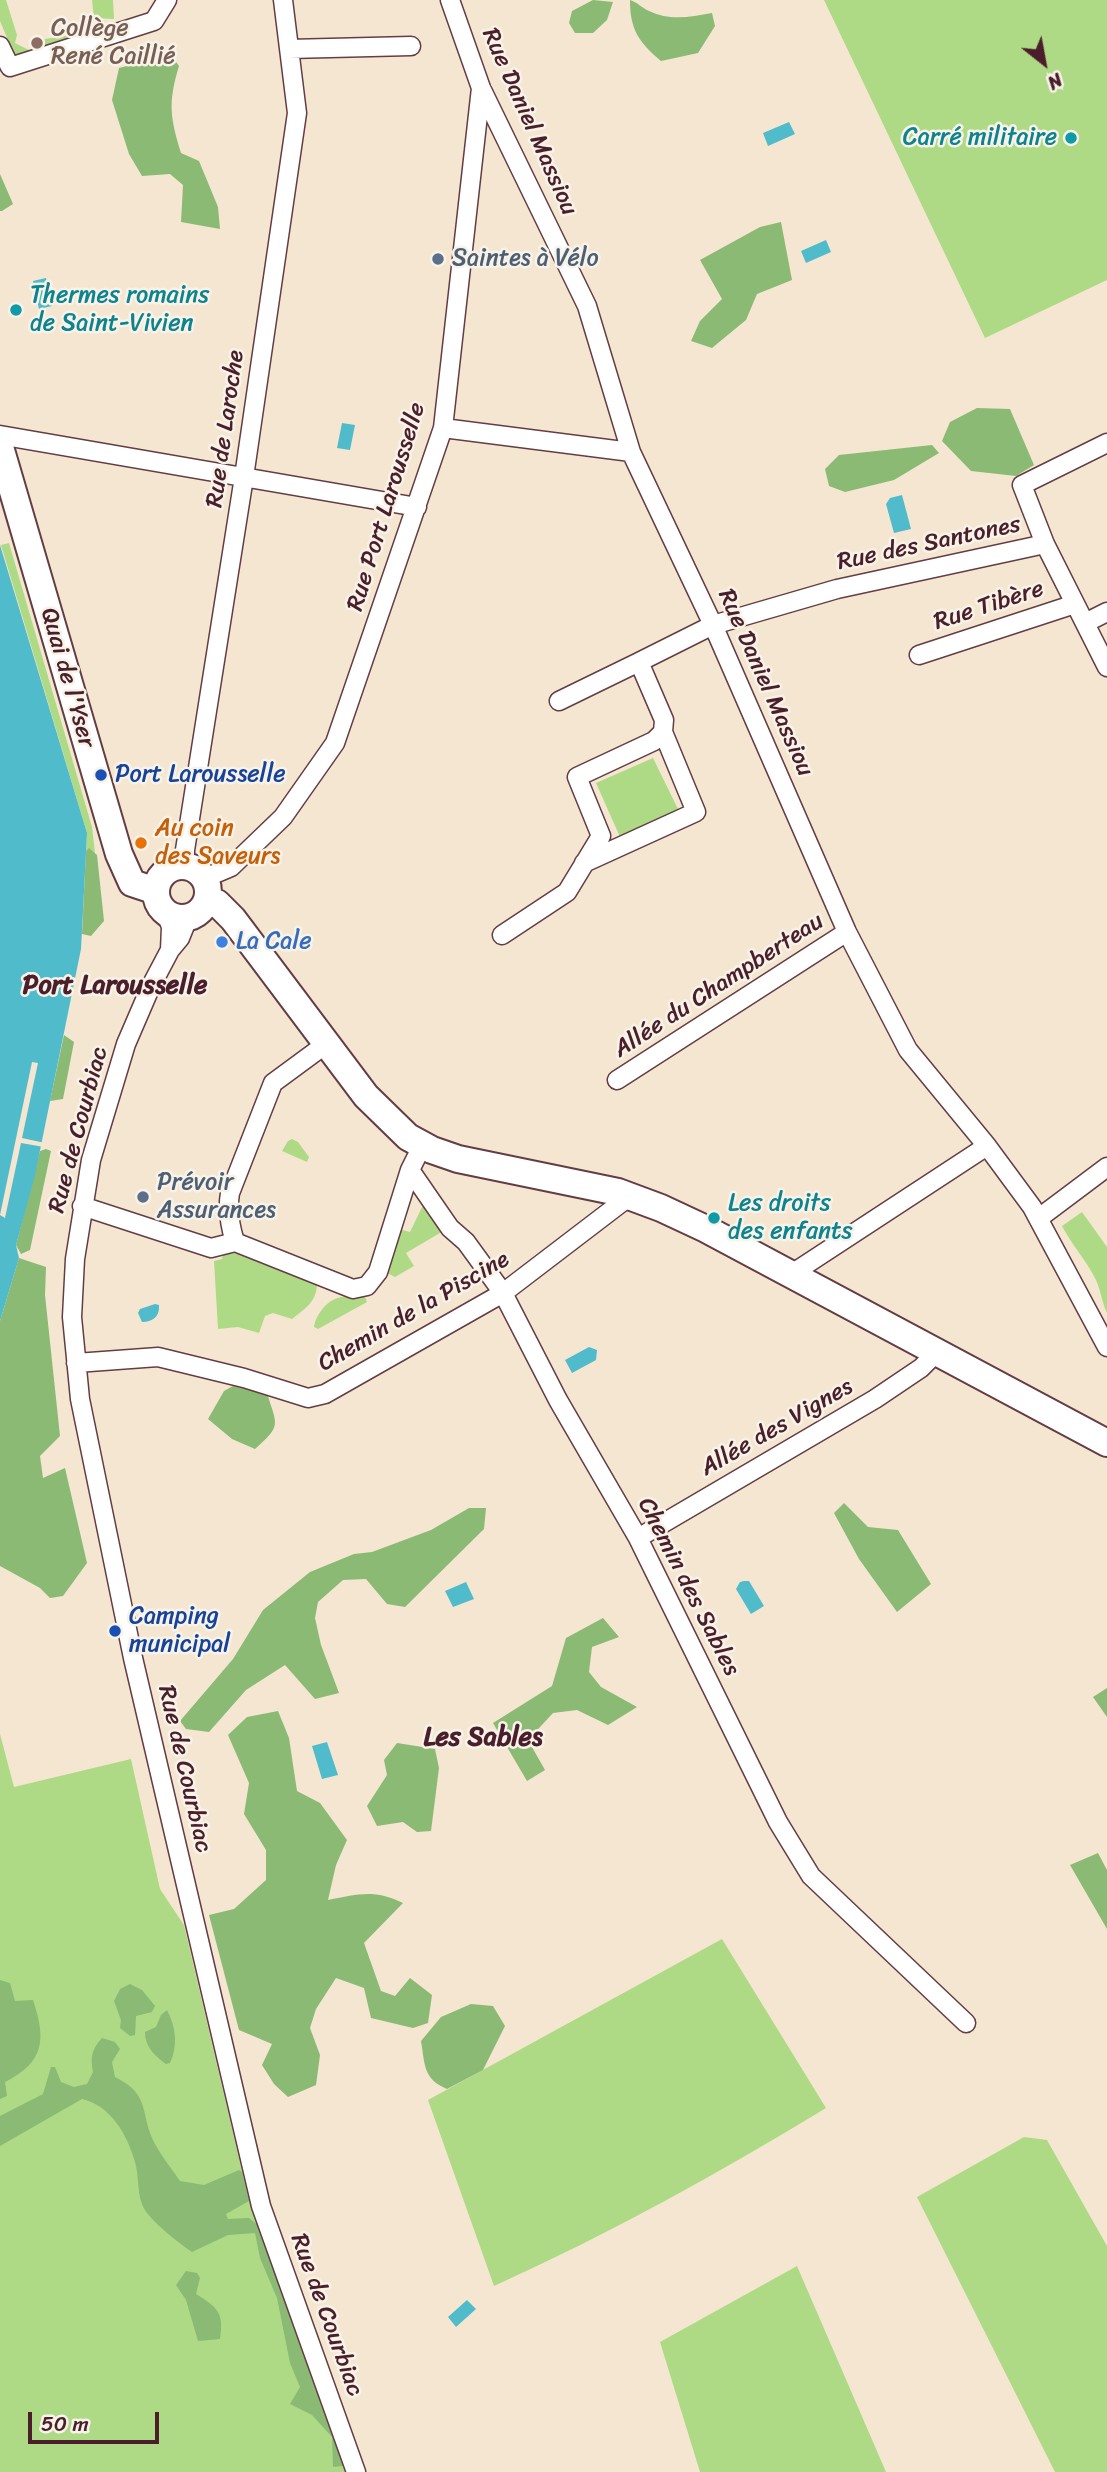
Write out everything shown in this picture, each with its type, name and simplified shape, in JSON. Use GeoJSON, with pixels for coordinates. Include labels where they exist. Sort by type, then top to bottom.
{"type":"FeatureCollection","features":[{"type":"Feature","properties":{"kind":"street"},"geometry":{"type":"LineString","coordinates":[[0,46],[9,67],[154,21],[167,0]]}},
{"type":"Feature","properties":{"kind":"street","name":"Rue de Laroche"},"geometry":{"type":"LineString","coordinates":[[199,881],[185,850],[244,477],[297,113],[283,0]]}},
{"type":"Feature","properties":{"kind":"street","name":"Rue Daniel Massiou"},"geometry":{"type":"LineString","coordinates":[[450,0],[481,89],[587,306],[631,452],[713,625],[848,932],[908,1050],[988,1146],[1039,1218],[1107,1347]]}},
{"type":"Feature","properties":{"kind":"street"},"geometry":{"type":"LineString","coordinates":[[289,49],[411,46]]}},
{"type":"Feature","properties":{"kind":"street","name":"Rue Port Larousselle"},"geometry":{"type":"LineString","coordinates":[[199,881],[230,867],[283,817],[335,743],[443,428],[481,89]]}},
{"type":"Feature","properties":{"kind":"street"},"geometry":{"type":"LineString","coordinates":[[443,428],[631,452]]}},
{"type":"Feature","properties":{"kind":"street"},"geometry":{"type":"LineString","coordinates":[[0,435],[417,507]]}},
{"type":"Feature","properties":{"kind":"street","name":"Rue des Santones"},"geometry":{"type":"LineString","coordinates":[[559,701],[713,625],[837,589],[1045,544],[1022,485],[1107,443]]}},
{"type":"Feature","properties":{"kind":"street","name":"Quai de l'Yser"},"geometry":{"type":"LineString","coordinates":[[0,447],[119,855],[132,883],[170,907]]}},
{"type":"Feature","properties":{"kind":"street"},"geometry":{"type":"LineString","coordinates":[[1045,544],[1107,667]]}},
{"type":"Feature","properties":{"kind":"street","name":"Rue Tibère"},"geometry":{"type":"LineString","coordinates":[[919,655],[1075,604]]}},
{"type":"Feature","properties":{"kind":"street"},"geometry":{"type":"LineString","coordinates":[[1084,623],[1107,612]]}},
{"type":"Feature","properties":{"kind":"street"},"geometry":{"type":"LineString","coordinates":[[584,863],[696,812],[663,733],[664,720],[639,662]]}},
{"type":"Feature","properties":{"kind":"street"},"geometry":{"type":"LineString","coordinates":[[502,935],[567,892],[601,836],[577,777],[654,741],[663,733]]}},
{"type":"Feature","properties":{"kind":"street"},"geometry":{"type":"LineString","coordinates":[[199,881],[200,911],[170,907],[162,875],[168,869],[199,881],[224,908],[326,1044],[385,1116],[422,1146],[458,1158],[630,1196],[706,1229],[1107,1443]]}},
{"type":"Feature","properties":{"kind":"street","name":"Rue de Courbiac"},"geometry":{"type":"LineString","coordinates":[[170,907],[170,950],[143,1002],[126,1044],[91,1160],[76,1247],[72,1317],[76,1363],[85,1431],[135,1667],[261,2206],[356,2472]]}},
{"type":"Feature","properties":{"kind":"street","name":"Allée du Champberteau"},"geometry":{"type":"LineString","coordinates":[[617,1080],[848,932]]}},
{"type":"Feature","properties":{"kind":"street"},"geometry":{"type":"LineString","coordinates":[[235,1241],[228,1204],[230,1194],[273,1083],[326,1044]]}},
{"type":"Feature","properties":{"kind":"street"},"geometry":{"type":"LineString","coordinates":[[82,1206],[211,1248],[235,1241],[353,1289],[367,1286],[377,1272],[410,1170],[422,1146]]}},
{"type":"Feature","properties":{"kind":"street"},"geometry":{"type":"LineString","coordinates":[[790,1275],[988,1146]]}},
{"type":"Feature","properties":{"kind":"street"},"geometry":{"type":"LineString","coordinates":[[1039,1218],[1107,1167]]}},
{"type":"Feature","properties":{"kind":"street","name":"Chemin des Sables"},"geometry":{"type":"LineString","coordinates":[[410,1170],[450,1228],[466,1242],[503,1293],[558,1400],[638,1538],[778,1822],[811,1876],[967,2023]]}},
{"type":"Feature","properties":{"kind":"street","name":"Chemin de la Piscine"},"geometry":{"type":"LineString","coordinates":[[76,1363],[158,1357],[243,1378],[308,1398],[325,1394],[503,1293],[630,1196]]}},
{"type":"Feature","properties":{"kind":"street","name":"Allée des Vignes"},"geometry":{"type":"LineString","coordinates":[[638,1538],[876,1399],[921,1368],[936,1353]]}},
{"type":"Feature","properties":{"kind":"green space"},"geometry":{"type":"Polygon","coordinates":[[[0,0],[6,0],[17,35],[15,43],[31,51],[45,39],[115,28],[16,59],[0,21],[0,0]]]}},
{"type":"Feature","properties":{"kind":"green space"},"geometry":{"type":"Polygon","coordinates":[[[92,0],[113,0],[114,19],[94,18],[92,0]]]}},
{"type":"Feature","properties":{"kind":"green space"},"geometry":{"type":"Polygon","coordinates":[[[593,0],[613,2],[607,20],[593,33],[575,33],[569,23],[572,11],[593,0]]]}},
{"type":"Feature","properties":{"kind":"green space"},"geometry":{"type":"Polygon","coordinates":[[[630,0],[649,11],[665,16],[688,17],[712,13],[715,26],[698,53],[661,61],[637,35],[630,0]]]}},
{"type":"Feature","properties":{"kind":"green space"},"geometry":{"type":"Polygon","coordinates":[[[824,0],[1107,0],[1107,280],[985,338],[824,0]]]}},
{"type":"Feature","properties":{"kind":"green space"},"geometry":{"type":"Polygon","coordinates":[[[171,55],[179,66],[172,100],[177,140],[181,153],[199,161],[218,207],[220,229],[181,222],[183,185],[170,174],[142,176],[129,154],[112,100],[119,68],[171,55]]]}},
{"type":"Feature","properties":{"kind":"green space"},"geometry":{"type":"Polygon","coordinates":[[[0,174],[13,204],[2,211],[0,211],[0,174]]]}},
{"type":"Feature","properties":{"kind":"green space"},"geometry":{"type":"Polygon","coordinates":[[[781,222],[792,280],[757,294],[746,320],[712,348],[691,341],[700,321],[722,299],[700,260],[760,227],[781,222]]]}},
{"type":"Feature","properties":{"kind":"green space"},"geometry":{"type":"Polygon","coordinates":[[[977,408],[1010,409],[1034,465],[1016,476],[971,471],[942,441],[950,422],[977,408]]]}},
{"type":"Feature","properties":{"kind":"green space"},"geometry":{"type":"Polygon","coordinates":[[[932,445],[939,453],[894,480],[845,492],[829,486],[825,469],[839,455],[932,445]]]}},
{"type":"Feature","properties":{"kind":"green space"},"geometry":{"type":"Polygon","coordinates":[[[9,543],[92,827],[95,853],[89,849],[86,851],[87,833],[1,545],[9,543]]]}},
{"type":"Feature","properties":{"kind":"green space"},"geometry":{"type":"Polygon","coordinates":[[[653,758],[678,809],[620,837],[596,783],[653,758]]]}},
{"type":"Feature","properties":{"kind":"green space"},"geometry":{"type":"Polygon","coordinates":[[[89,848],[97,855],[104,921],[91,936],[82,934],[86,851],[89,848]]]}},
{"type":"Feature","properties":{"kind":"green space"},"geometry":{"type":"Polygon","coordinates":[[[64,1035],[74,1042],[63,1099],[50,1101],[64,1035]]]}},
{"type":"Feature","properties":{"kind":"green space"},"geometry":{"type":"Polygon","coordinates":[[[292,1139],[298,1142],[309,1157],[307,1162],[282,1151],[292,1139]]]}},
{"type":"Feature","properties":{"kind":"green space"},"geometry":{"type":"Polygon","coordinates":[[[40,1151],[51,1151],[30,1250],[21,1254],[16,1245],[40,1151]]]}},
{"type":"Feature","properties":{"kind":"green space"},"geometry":{"type":"Polygon","coordinates":[[[425,1201],[445,1230],[406,1253],[414,1266],[395,1277],[385,1272],[399,1229],[410,1232],[425,1201]]]}},
{"type":"Feature","properties":{"kind":"green space"},"geometry":{"type":"Polygon","coordinates":[[[1082,1212],[1107,1247],[1107,1313],[1096,1280],[1062,1226],[1082,1212]]]}},
{"type":"Feature","properties":{"kind":"green space"},"geometry":{"type":"Polygon","coordinates":[[[223,1253],[240,1254],[314,1282],[317,1285],[314,1296],[309,1305],[292,1319],[273,1313],[265,1316],[259,1333],[238,1327],[218,1329],[214,1261],[222,1259],[223,1253]]]}},
{"type":"Feature","properties":{"kind":"green space"},"geometry":{"type":"Polygon","coordinates":[[[19,1258],[46,1267],[45,1295],[60,1436],[40,1456],[43,1478],[65,1468],[87,1563],[63,1596],[50,1598],[40,1588],[0,1566],[0,1321],[19,1258]]]}},
{"type":"Feature","properties":{"kind":"green space"},"geometry":{"type":"Polygon","coordinates":[[[364,1294],[367,1302],[318,1329],[314,1327],[318,1315],[330,1302],[340,1297],[364,1294]]]}},
{"type":"Feature","properties":{"kind":"green space"},"geometry":{"type":"Polygon","coordinates":[[[233,1386],[267,1393],[275,1424],[270,1435],[255,1449],[232,1439],[208,1419],[224,1391],[233,1386]]]}},
{"type":"Feature","properties":{"kind":"green space"},"geometry":{"type":"Polygon","coordinates":[[[844,1503],[868,1527],[898,1530],[931,1584],[897,1612],[859,1559],[834,1513],[844,1503]]]}},
{"type":"Feature","properties":{"kind":"green space"},"geometry":{"type":"Polygon","coordinates":[[[469,1508],[486,1508],[484,1529],[405,1607],[387,1604],[366,1579],[343,1580],[318,1602],[315,1618],[321,1645],[339,1693],[315,1699],[285,1665],[246,1690],[209,1732],[186,1729],[180,1721],[233,1659],[263,1610],[310,1572],[354,1554],[372,1552],[431,1530],[469,1508]]]}},
{"type":"Feature","properties":{"kind":"green space"},"geometry":{"type":"Polygon","coordinates":[[[603,1618],[619,1637],[592,1647],[589,1672],[601,1687],[637,1707],[608,1725],[577,1710],[553,1713],[528,1740],[545,1770],[527,1781],[493,1723],[552,1686],[566,1638],[603,1618]]]}},
{"type":"Feature","properties":{"kind":"green space"},"geometry":{"type":"Polygon","coordinates":[[[1107,1688],[1107,1717],[1093,1697],[1107,1688]]]}},
{"type":"Feature","properties":{"kind":"green space"},"geometry":{"type":"Polygon","coordinates":[[[278,1711],[289,1738],[297,1791],[320,1803],[347,1840],[336,1865],[328,1900],[375,1894],[403,1903],[364,1943],[381,1991],[395,1996],[410,1978],[432,1995],[428,2023],[413,2028],[371,2018],[364,1988],[336,1978],[316,2009],[310,2028],[320,2055],[316,2085],[288,2097],[274,2084],[262,2065],[272,2044],[239,2030],[209,1915],[234,1909],[266,1880],[266,1850],[244,1814],[249,1783],[228,1735],[247,1717],[278,1711]]]}},
{"type":"Feature","properties":{"kind":"green space"},"geometry":{"type":"Polygon","coordinates":[[[0,1734],[14,1787],[131,1759],[160,1889],[184,1925],[249,2201],[356,2472],[0,2472],[0,1734]]]}},
{"type":"Feature","properties":{"kind":"green space"},"geometry":{"type":"Polygon","coordinates":[[[397,1743],[435,1749],[439,1768],[431,1831],[417,1832],[403,1822],[377,1826],[367,1806],[387,1775],[384,1760],[397,1743]]]}},
{"type":"Feature","properties":{"kind":"green space"},"geometry":{"type":"Polygon","coordinates":[[[1098,1853],[1107,1870],[1107,1929],[1070,1865],[1098,1853]]]}},
{"type":"Feature","properties":{"kind":"green space"},"geometry":{"type":"Polygon","coordinates":[[[722,1939],[826,2108],[663,2202],[494,2286],[428,2100],[722,1939]]]}},
{"type":"Feature","properties":{"kind":"green space"},"geometry":{"type":"Polygon","coordinates":[[[0,1980],[10,1983],[15,2001],[33,2000],[40,2026],[40,2038],[35,2058],[5,2082],[7,2096],[0,2099],[0,1980]]]}},
{"type":"Feature","properties":{"kind":"green space"},"geometry":{"type":"Polygon","coordinates":[[[130,1984],[142,1990],[155,2006],[152,2012],[136,2016],[135,2035],[130,2036],[120,2028],[121,2020],[114,2001],[120,1989],[130,1984]]]}},
{"type":"Feature","properties":{"kind":"green space"},"geometry":{"type":"Polygon","coordinates":[[[471,2004],[493,2006],[505,2026],[483,2070],[447,2089],[429,2076],[421,2041],[441,2017],[471,2004]]]}},
{"type":"Feature","properties":{"kind":"green space"},"geometry":{"type":"Polygon","coordinates":[[[167,2010],[175,2043],[173,2057],[170,2063],[166,2064],[151,2050],[145,2032],[156,2027],[161,2015],[167,2010]]]}},
{"type":"Feature","properties":{"kind":"green space"},"geometry":{"type":"Polygon","coordinates":[[[102,2038],[115,2042],[120,2049],[112,2062],[115,2077],[127,2084],[140,2098],[155,2144],[180,2181],[204,2185],[239,2170],[242,2172],[249,2201],[226,2214],[228,2219],[249,2218],[258,2225],[353,2465],[333,2467],[332,2437],[312,2415],[290,2404],[300,2387],[290,2363],[277,2298],[260,2258],[255,2233],[228,2235],[192,2252],[180,2243],[145,2210],[140,2199],[132,2152],[116,2123],[101,2108],[82,2099],[0,2146],[0,2116],[43,2094],[51,2067],[55,2067],[61,2082],[74,2087],[87,2084],[93,2072],[93,2054],[102,2038]]]}},
{"type":"Feature","properties":{"kind":"green space"},"geometry":{"type":"Polygon","coordinates":[[[1024,2137],[1047,2140],[1107,2246],[1107,2472],[1055,2472],[917,2197],[1024,2137]]]}},
{"type":"Feature","properties":{"kind":"green space"},"geometry":{"type":"Polygon","coordinates":[[[797,2266],[886,2472],[700,2472],[660,2342],[797,2266]]]}},
{"type":"Feature","properties":{"kind":"green space"},"geometry":{"type":"Polygon","coordinates":[[[186,2271],[197,2273],[200,2278],[196,2294],[218,2312],[221,2323],[220,2339],[198,2341],[186,2300],[176,2285],[186,2271]]]}},
{"type":"Feature","properties":{"kind":"water"},"geometry":{"type":"Polygon","coordinates":[[[789,122],[795,134],[768,146],[763,133],[789,122]]]}},
{"type":"Feature","properties":{"kind":"water"},"geometry":{"type":"Polygon","coordinates":[[[826,240],[831,252],[806,263],[801,251],[826,240]]]}},
{"type":"Feature","properties":{"kind":"water"},"geometry":{"type":"Polygon","coordinates":[[[46,278],[52,306],[39,309],[33,281],[46,278]]]}},
{"type":"Feature","properties":{"kind":"water"},"geometry":{"type":"Polygon","coordinates":[[[342,423],[355,425],[350,450],[337,448],[342,423]]]}},
{"type":"Feature","properties":{"kind":"water"},"geometry":{"type":"Polygon","coordinates":[[[902,495],[911,529],[894,533],[886,504],[890,498],[902,495]]]}},
{"type":"Feature","properties":{"kind":"water"},"geometry":{"type":"Polygon","coordinates":[[[0,545],[87,833],[81,949],[35,1175],[16,1245],[19,1258],[0,1321],[0,545]]]}},
{"type":"Feature","properties":{"kind":"water"},"geometry":{"type":"Polygon","coordinates":[[[159,1305],[157,1316],[142,1322],[138,1313],[140,1309],[159,1305]]]}},
{"type":"Feature","properties":{"kind":"water"},"geometry":{"type":"Polygon","coordinates":[[[589,1347],[597,1350],[596,1360],[572,1373],[565,1360],[589,1347]]]}},
{"type":"Feature","properties":{"kind":"water"},"geometry":{"type":"Polygon","coordinates":[[[749,1581],[764,1606],[751,1614],[736,1589],[740,1582],[749,1581]]]}},
{"type":"Feature","properties":{"kind":"water"},"geometry":{"type":"Polygon","coordinates":[[[466,1582],[474,1599],[453,1607],[445,1591],[466,1582]]]}},
{"type":"Feature","properties":{"kind":"water"},"geometry":{"type":"Polygon","coordinates":[[[327,1742],[338,1775],[322,1779],[312,1746],[327,1742]]]}},
{"type":"Feature","properties":{"kind":"water"},"geometry":{"type":"Polygon","coordinates":[[[467,2300],[476,2309],[456,2327],[448,2317],[467,2300]]]}},
{"type":"Feature","properties":{"kind":"pier"},"geometry":{"type":"Polygon","coordinates":[[[32,1062],[38,1063],[22,1138],[45,1143],[44,1147],[21,1143],[5,1218],[0,1215],[32,1062]]]}},
{"type":"Feature","properties":{"kind":"place","name":"Collège René Caillié"},"geometry":{"type":"Point","coordinates":[37,43]}},
{"type":"Feature","properties":{"kind":"place","name":"Carré militaire"},"geometry":{"type":"Point","coordinates":[1071,138]}},
{"type":"Feature","properties":{"kind":"place","name":"Saintes à Vélo"},"geometry":{"type":"Point","coordinates":[438,259]}},
{"type":"Feature","properties":{"kind":"place","name":"Thermes romains de Saint-Vivien"},"geometry":{"type":"Point","coordinates":[16,310]}},
{"type":"Feature","properties":{"kind":"place","name":"Port Larousselle"},"geometry":{"type":"Point","coordinates":[101,775]}},
{"type":"Feature","properties":{"kind":"place","name":"Au coin des Saveurs"},"geometry":{"type":"Point","coordinates":[141,843]}},
{"type":"Feature","properties":{"kind":"place","name":"La Cale"},"geometry":{"type":"Point","coordinates":[222,942]}},
{"type":"Feature","properties":{"kind":"place","name":"Prévoir Assurances"},"geometry":{"type":"Point","coordinates":[143,1197]}},
{"type":"Feature","properties":{"kind":"place","name":"Les droits des enfants"},"geometry":{"type":"Point","coordinates":[714,1218]}},
{"type":"Feature","properties":{"kind":"place","name":"Camping municipal"},"geometry":{"type":"Point","coordinates":[115,1631]}},
{"type":"Feature","properties":{"kind":"district","name":"Port Larousselle"},"geometry":{"type":"Point","coordinates":[115,986]}},
{"type":"Feature","properties":{"kind":"district","name":"Les Sables"},"geometry":{"type":"Point","coordinates":[483,1738]}}]}
